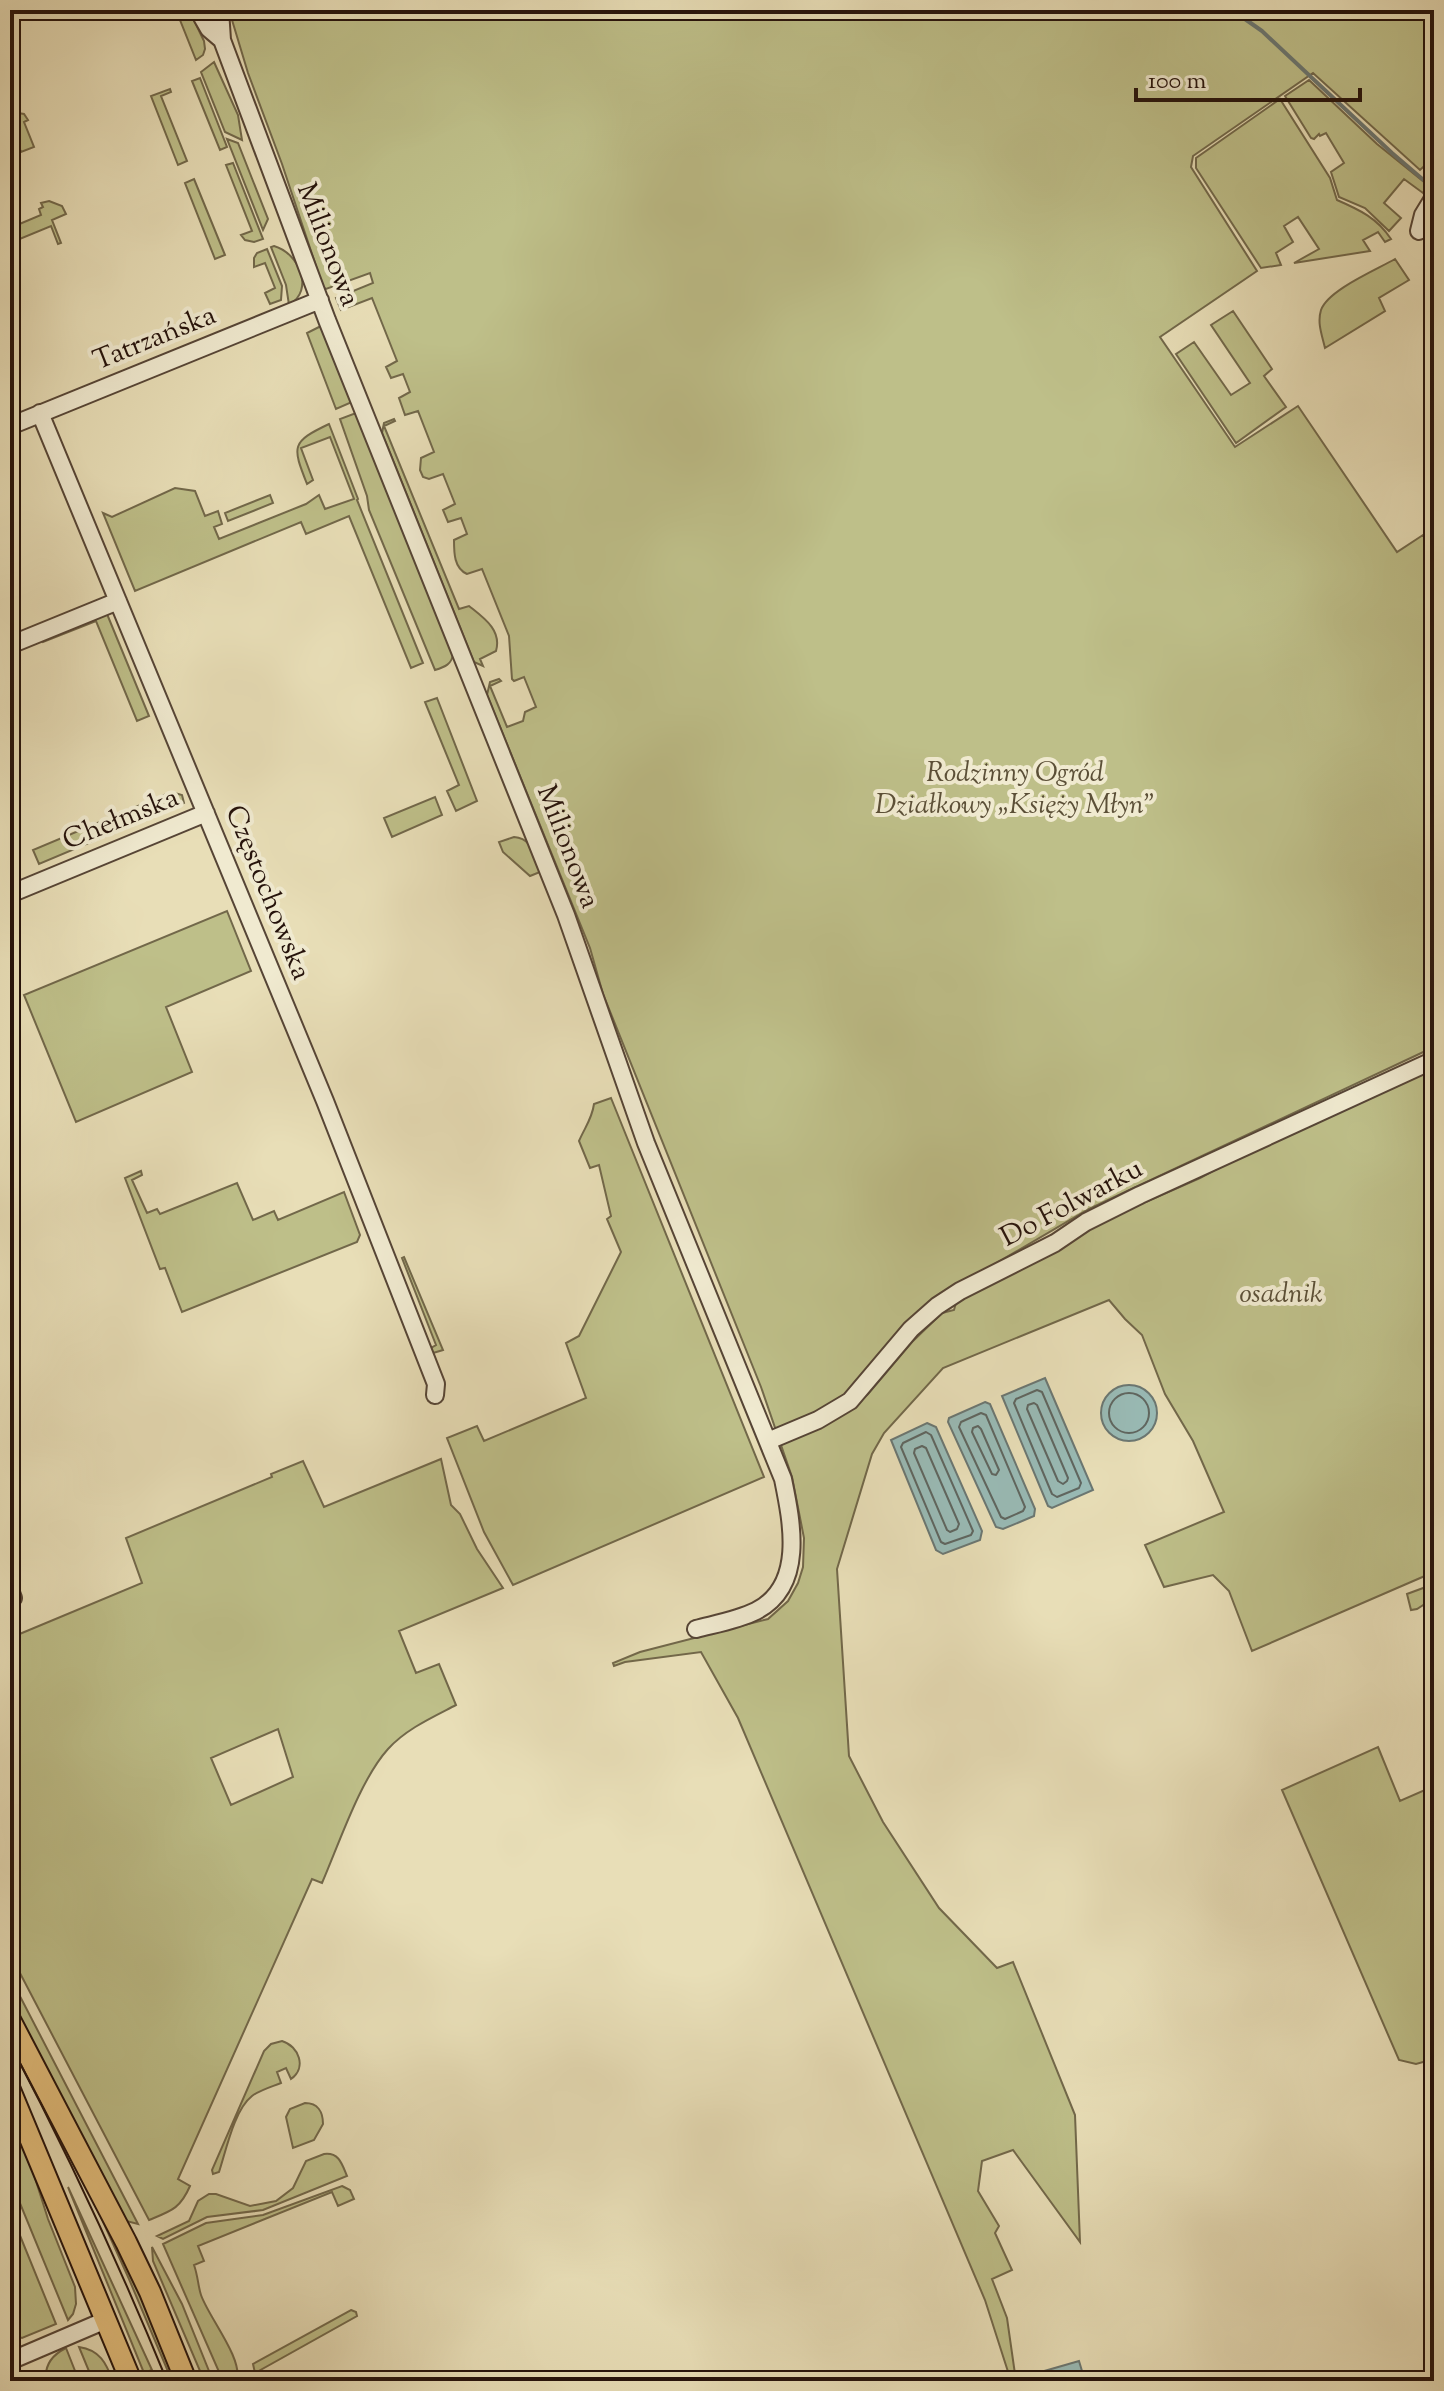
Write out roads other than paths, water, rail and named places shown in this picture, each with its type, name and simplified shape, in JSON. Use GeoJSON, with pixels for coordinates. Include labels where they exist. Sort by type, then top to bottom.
{"type":"FeatureCollection","features":[{"type":"Feature","properties":{"kind":"main road"},"geometry":{"type":"LineString","coordinates":[[10,2020],[126,2242],[186,2381]]}},
{"type":"Feature","properties":{"kind":"main road"},"geometry":{"type":"LineString","coordinates":[[10,2090],[131,2381]]}},
{"type":"Feature","properties":{"kind":"street","name":"Milionowa"},"geometry":{"type":"LineString","coordinates":[[198,10],[209,29],[222,40]]}},
{"type":"Feature","properties":{"kind":"street","name":"Milionowa"},"geometry":{"type":"LineString","coordinates":[[220,10],[222,40],[320,300],[566,915],[646,1143],[783,1479],[792,1540],[786,1579],[772,1599],[759,1609],[696,1629]]}},
{"type":"Feature","properties":{"kind":"street"},"geometry":{"type":"LineString","coordinates":[[1419,231],[1423,215],[1434,198]]}},
{"type":"Feature","properties":{"kind":"street","name":"Tatrzańska"},"geometry":{"type":"LineString","coordinates":[[10,425],[320,300]]}},
{"type":"Feature","properties":{"kind":"street","name":"Częstochowska"},"geometry":{"type":"LineString","coordinates":[[40,413],[391,1266],[436,1384],[435,1395]]}},
{"type":"Feature","properties":{"kind":"street"},"geometry":{"type":"LineString","coordinates":[[10,645],[118,601]]}},
{"type":"Feature","properties":{"kind":"street","name":"Chełmska"},"geometry":{"type":"LineString","coordinates":[[10,894],[206,813]]}},
{"type":"Feature","properties":{"kind":"street","name":"Do Folwarku"},"geometry":{"type":"LineString","coordinates":[[768,1441],[843,1407],[857,1395],[911,1329],[960,1291],[1140,1195],[1434,1060]]}},
{"type":"Feature","properties":{"kind":"street"},"geometry":{"type":"LineString","coordinates":[[10,2361],[106,2320]]}},
{"type":"Feature","properties":{"kind":"water"},"geometry":{"type":"Polygon","coordinates":[[[1045,1378],[1093,1490],[1052,1508],[1048,1506],[1002,1396],[1045,1378]]]}},
{"type":"Feature","properties":{"kind":"water"},"geometry":{"type":"Polygon","coordinates":[[[1129,1385],[1149,1393],[1157,1413],[1149,1433],[1129,1441],[1109,1433],[1101,1413],[1109,1393],[1129,1385]]]}},
{"type":"Feature","properties":{"kind":"water"},"geometry":{"type":"Polygon","coordinates":[[[985,1402],[990,1404],[1035,1509],[1034,1516],[1003,1529],[996,1527],[948,1422],[949,1418],[985,1402]]]}},
{"type":"Feature","properties":{"kind":"water"},"geometry":{"type":"Polygon","coordinates":[[[927,1423],[936,1427],[982,1531],[980,1540],[943,1554],[936,1550],[891,1440],[927,1423]]]}},
{"type":"Feature","properties":{"kind":"water"},"geometry":{"type":"Polygon","coordinates":[[[1079,2361],[1085,2381],[1021,2381],[1020,2378],[1079,2361]]]}},
{"type":"Feature","properties":{"kind":"waterway"},"geometry":{"type":"LineString","coordinates":[[1232,10],[1262,31],[1434,189]]}},
{"type":"Feature","properties":{"kind":"tram line"},"geometry":{"type":"LineString","coordinates":[[10,2044],[93,2211],[167,2381]]}},
{"type":"Feature","properties":{"kind":"park label","name":"Rodzinny Ogród Działkowy „Księży Młyn”"},"geometry":{"type":"Point","coordinates":[1015,790]}},
{"type":"Feature","properties":{"kind":"park label","name":"osadnik"},"geometry":{"type":"Point","coordinates":[1281,1295]}}]}
